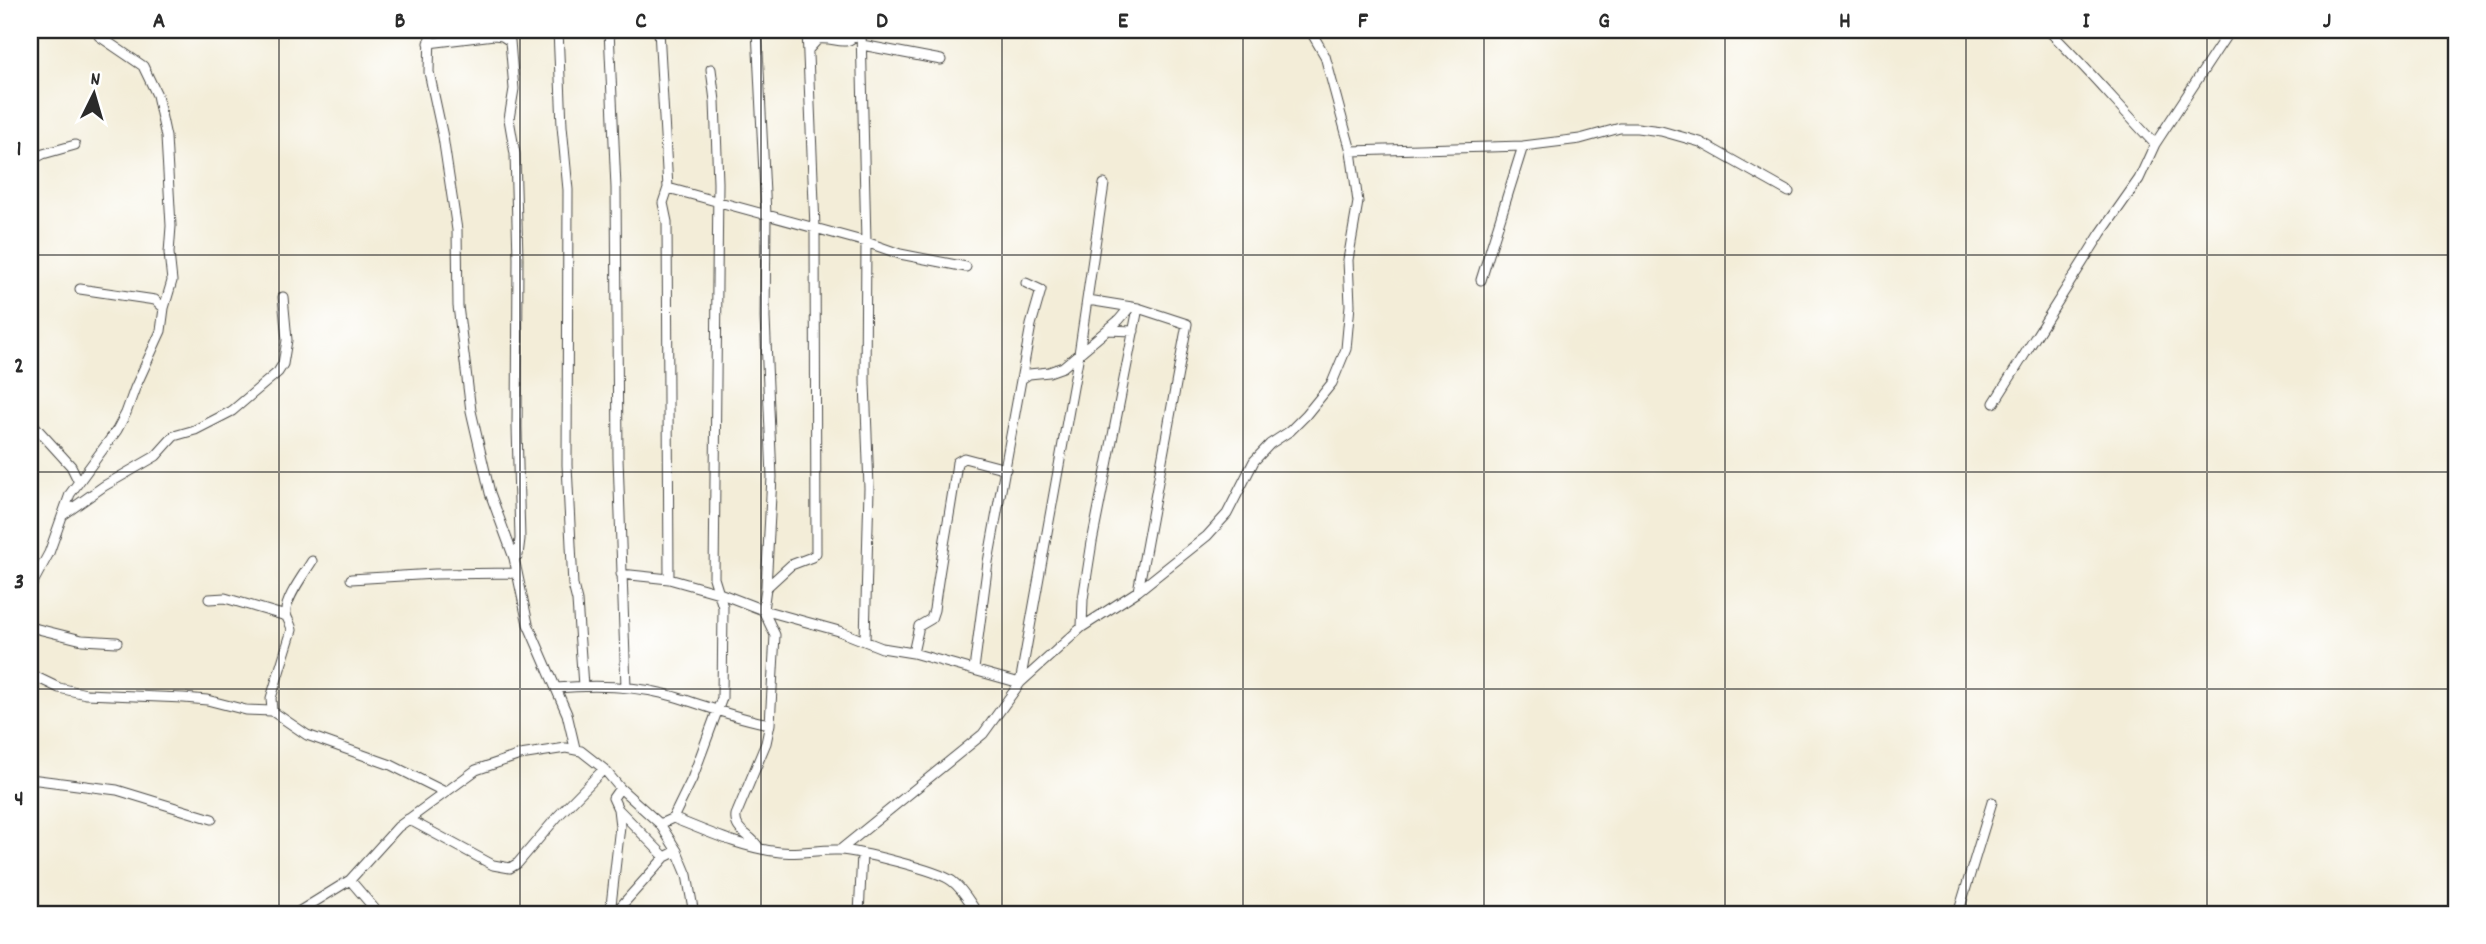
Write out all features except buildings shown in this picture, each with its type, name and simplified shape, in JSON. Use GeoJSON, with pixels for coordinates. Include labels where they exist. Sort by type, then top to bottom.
{"type":"FeatureCollection","features":[{"type":"Feature","properties":{"kind":"street"},"geometry":{"type":"LineString","coordinates":[[430,30],[429,72],[443,137],[457,230],[456,272],[467,384],[490,493],[514,558],[528,624],[567,714],[575,748],[604,769],[620,789],[660,824],[677,851],[687,875],[694,914]]}},
{"type":"Feature","properties":{"kind":"street"},"geometry":{"type":"LineString","coordinates":[[558,30],[568,190],[567,465],[573,585],[577,601],[583,686]]}},
{"type":"Feature","properties":{"kind":"street"},"geometry":{"type":"LineString","coordinates":[[609,30],[616,188],[621,574],[626,687]]}},
{"type":"Feature","properties":{"kind":"street"},"geometry":{"type":"LineString","coordinates":[[659,30],[668,188],[663,203],[667,222],[669,579]]}},
{"type":"Feature","properties":{"kind":"street"},"geometry":{"type":"LineString","coordinates":[[757,30],[766,215],[765,318],[772,477],[763,610],[775,635],[770,724],[766,743],[735,822],[736,827],[753,838],[759,848]]}},
{"type":"Feature","properties":{"kind":"street"},"geometry":{"type":"LineString","coordinates":[[766,588],[791,565],[817,553],[814,228],[807,30]]}},
{"type":"Feature","properties":{"kind":"street"},"geometry":{"type":"LineString","coordinates":[[808,50],[818,39],[844,43],[861,30]]}},
{"type":"Feature","properties":{"kind":"street"},"geometry":{"type":"LineString","coordinates":[[861,30],[869,526],[865,640]]}},
{"type":"Feature","properties":{"kind":"street"},"geometry":{"type":"LineString","coordinates":[[839,850],[984,734],[1020,683],[1082,627],[1171,568],[1207,536],[1227,514],[1254,461],[1270,443],[1290,431],[1306,415],[1332,383],[1340,367],[1348,333],[1348,260],[1358,202],[1351,151],[1325,56],[1310,30]]}},
{"type":"Feature","properties":{"kind":"street"},"geometry":{"type":"LineString","coordinates":[[2048,30],[2087,68],[2101,87],[2155,144]]}},
{"type":"Feature","properties":{"kind":"street"},"geometry":{"type":"LineString","coordinates":[[1994,403],[2101,233],[2139,179],[2155,144],[2230,30]]}},
{"type":"Feature","properties":{"kind":"street"},"geometry":{"type":"LineString","coordinates":[[429,43],[494,35],[510,41],[513,89],[509,119],[515,154],[518,258],[517,426],[520,539],[518,555],[514,558]]}},
{"type":"Feature","properties":{"kind":"street"},"geometry":{"type":"LineString","coordinates":[[30,588],[49,553],[70,494],[117,430],[126,413],[161,331],[173,275],[169,253],[171,226],[163,117],[157,95],[143,66],[99,36]]}},
{"type":"Feature","properties":{"kind":"street"},"geometry":{"type":"LineString","coordinates":[[862,45],[941,60]]}},
{"type":"Feature","properties":{"kind":"street"},"geometry":{"type":"LineString","coordinates":[[660,824],[673,818],[692,779],[722,698],[723,607],[715,579],[718,183],[711,69]]}},
{"type":"Feature","properties":{"kind":"street"},"geometry":{"type":"LineString","coordinates":[[1351,151],[1523,146],[1580,139],[1620,128],[1661,131],[1700,142],[1717,150],[1788,192]]}},
{"type":"Feature","properties":{"kind":"street"},"geometry":{"type":"LineString","coordinates":[[30,161],[43,154],[75,145]]}},
{"type":"Feature","properties":{"kind":"street"},"geometry":{"type":"LineString","coordinates":[[1481,280],[1523,146]]}},
{"type":"Feature","properties":{"kind":"street"},"geometry":{"type":"LineString","coordinates":[[1020,683],[1079,354],[1104,184]]}},
{"type":"Feature","properties":{"kind":"street"},"geometry":{"type":"LineString","coordinates":[[668,188],[866,242],[900,254],[966,267]]}},
{"type":"Feature","properties":{"kind":"street"},"geometry":{"type":"LineString","coordinates":[[974,669],[988,562],[1031,325],[1041,290],[1026,283]]}},
{"type":"Feature","properties":{"kind":"street"},"geometry":{"type":"LineString","coordinates":[[80,289],[155,300],[164,308]]}},
{"type":"Feature","properties":{"kind":"street"},"geometry":{"type":"LineString","coordinates":[[63,515],[104,486],[156,456],[174,436],[195,430],[232,411],[278,372],[283,364],[287,340],[284,297]]}},
{"type":"Feature","properties":{"kind":"street"},"geometry":{"type":"LineString","coordinates":[[1088,300],[1134,307],[1188,324],[1138,591]]}},
{"type":"Feature","properties":{"kind":"street"},"geometry":{"type":"LineString","coordinates":[[1023,378],[1029,374],[1057,370],[1134,307]]}},
{"type":"Feature","properties":{"kind":"street"},"geometry":{"type":"LineString","coordinates":[[1082,627],[1083,599],[1092,542],[1134,331],[1134,307]]}},
{"type":"Feature","properties":{"kind":"street"},"geometry":{"type":"LineString","coordinates":[[1107,330],[1134,331]]}},
{"type":"Feature","properties":{"kind":"street"},"geometry":{"type":"LineString","coordinates":[[30,421],[71,466],[78,480]]}},
{"type":"Feature","properties":{"kind":"street"},"geometry":{"type":"LineString","coordinates":[[913,653],[919,626],[931,619],[934,610],[942,551],[951,515],[957,462],[964,458],[1006,469]]}},
{"type":"Feature","properties":{"kind":"street"},"geometry":{"type":"LineString","coordinates":[[272,711],[271,698],[292,630],[286,610],[298,581],[312,561]]}},
{"type":"Feature","properties":{"kind":"street"},"geometry":{"type":"LineString","coordinates":[[351,579],[517,573]]}},
{"type":"Feature","properties":{"kind":"street"},"geometry":{"type":"LineString","coordinates":[[621,574],[669,579],[865,640],[882,648],[913,653],[1020,683]]}},
{"type":"Feature","properties":{"kind":"street"},"geometry":{"type":"LineString","coordinates":[[209,599],[225,598],[286,616]]}},
{"type":"Feature","properties":{"kind":"street"},"geometry":{"type":"LineString","coordinates":[[30,626],[82,640],[117,642]]}},
{"type":"Feature","properties":{"kind":"street"},"geometry":{"type":"LineString","coordinates":[[30,674],[59,688],[86,694],[195,699],[246,710],[272,711],[307,735],[391,765],[445,792]]}},
{"type":"Feature","properties":{"kind":"street"},"geometry":{"type":"LineString","coordinates":[[556,688],[626,687],[666,695],[718,712],[770,724]]}},
{"type":"Feature","properties":{"kind":"street"},"geometry":{"type":"LineString","coordinates":[[295,914],[350,880],[408,819],[488,765],[532,752],[575,748]]}},
{"type":"Feature","properties":{"kind":"street"},"geometry":{"type":"LineString","coordinates":[[408,819],[493,865],[510,868],[518,863],[558,816],[604,769]]}},
{"type":"Feature","properties":{"kind":"street"},"geometry":{"type":"LineString","coordinates":[[30,779],[117,790],[212,819]]}},
{"type":"Feature","properties":{"kind":"street"},"geometry":{"type":"LineString","coordinates":[[620,789],[612,798],[618,809],[665,857]]}},
{"type":"Feature","properties":{"kind":"street"},"geometry":{"type":"LineString","coordinates":[[1958,914],[1992,802]]}},
{"type":"Feature","properties":{"kind":"street"},"geometry":{"type":"LineString","coordinates":[[612,914],[619,838],[618,809]]}},
{"type":"Feature","properties":{"kind":"street"},"geometry":{"type":"LineString","coordinates":[[673,818],[735,842],[759,848],[781,852],[839,850],[942,874],[959,887],[978,914]]}},
{"type":"Feature","properties":{"kind":"street"},"geometry":{"type":"LineString","coordinates":[[612,914],[665,857],[677,851]]}},
{"type":"Feature","properties":{"kind":"street"},"geometry":{"type":"LineString","coordinates":[[859,914],[862,854]]}},
{"type":"Feature","properties":{"kind":"street"},"geometry":{"type":"LineString","coordinates":[[350,880],[379,914]]}}]}
